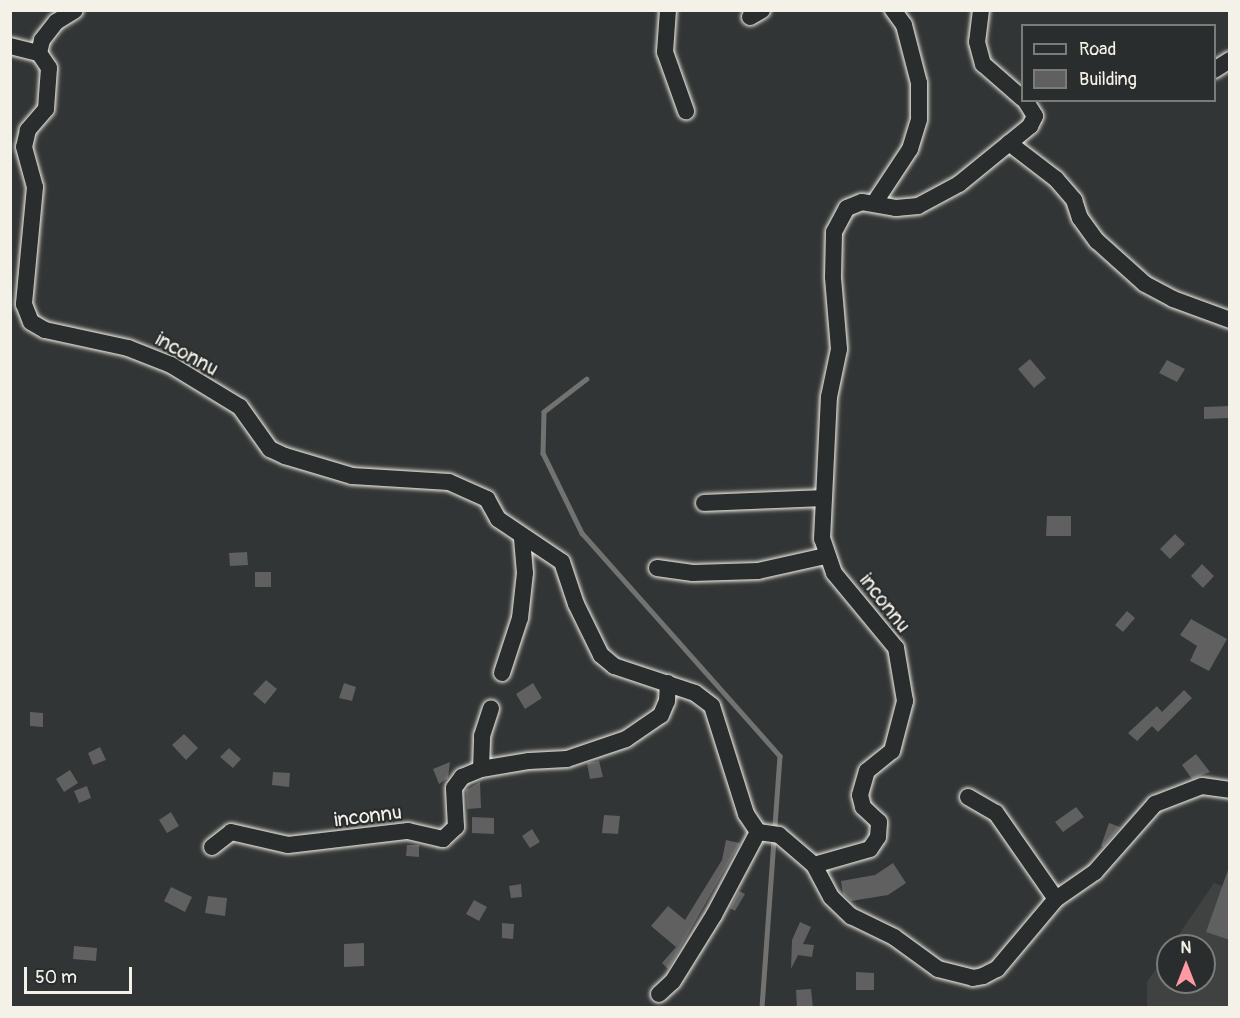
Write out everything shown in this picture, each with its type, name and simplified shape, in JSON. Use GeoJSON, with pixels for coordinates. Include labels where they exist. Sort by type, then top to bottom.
{"type":"FeatureCollection","features":[{"type":"Feature","properties":{"kind":"street"},"geometry":{"type":"LineString","coordinates":[[10,46],[39,53],[42,40],[56,22],[75,10]]}},
{"type":"Feature","properties":{"kind":"street"},"geometry":{"type":"LineString","coordinates":[[668,10],[665,52],[687,111]]}},
{"type":"Feature","properties":{"kind":"street"},"geometry":{"type":"LineString","coordinates":[[875,202],[910,149],[919,119],[919,83],[904,25],[892,10]]}},
{"type":"Feature","properties":{"kind":"street"},"geometry":{"type":"LineString","coordinates":[[981,10],[976,42],[983,64],[1021,96]]}},
{"type":"Feature","properties":{"kind":"street","name":"inconnu"},"geometry":{"type":"LineString","coordinates":[[39,53],[49,68],[50,87],[46,109],[28,130],[24,147],[35,187],[25,294],[31,322],[45,330],[128,348],[171,365],[240,406],[270,449],[285,456],[352,476],[430,478],[477,493],[487,499],[498,519],[522,537],[542,546],[562,562],[576,604],[601,655],[614,666],[695,693],[712,706],[746,814],[760,832]]}},
{"type":"Feature","properties":{"kind":"street"},"geometry":{"type":"LineString","coordinates":[[1216,69],[1230,60]]}},
{"type":"Feature","properties":{"kind":"street"},"geometry":{"type":"LineString","coordinates":[[657,568],[693,573],[758,571],[825,556],[823,498],[829,397],[839,349],[833,277],[834,232],[847,208],[875,202],[896,208],[918,206],[959,184],[1030,126],[1035,116],[1026,102]]}},
{"type":"Feature","properties":{"kind":"street"},"geometry":{"type":"LineString","coordinates":[[1009,143],[1056,179],[1074,200],[1080,218],[1098,241],[1145,284],[1173,299],[1230,320]]}},
{"type":"Feature","properties":{"kind":"street"},"geometry":{"type":"LineString","coordinates":[[704,503],[823,498]]}},
{"type":"Feature","properties":{"kind":"street"},"geometry":{"type":"LineString","coordinates":[[502,673],[520,618],[525,573],[522,537]]}},
{"type":"Feature","properties":{"kind":"street","name":"inconnu"},"geometry":{"type":"LineString","coordinates":[[814,865],[870,849],[878,837],[879,822],[863,807],[860,795],[867,771],[892,752],[905,701],[896,648],[834,573],[825,556]]}},
{"type":"Feature","properties":{"kind":"street","name":"inconnu"},"geometry":{"type":"LineString","coordinates":[[212,847],[231,832],[288,845],[408,831],[443,838],[456,828],[455,784],[481,770],[567,759],[626,739],[661,715],[668,701],[668,683]]}},
{"type":"Feature","properties":{"kind":"street"},"geometry":{"type":"LineString","coordinates":[[481,770],[482,736],[491,708]]}},
{"type":"Feature","properties":{"kind":"street"},"geometry":{"type":"LineString","coordinates":[[659,994],[673,981],[760,832],[779,835],[814,865],[831,897],[851,916],[894,937],[938,969],[973,978],[997,969],[1056,899],[1095,872],[1155,804],[1202,786],[1230,790]]}},
{"type":"Feature","properties":{"kind":"street"},"geometry":{"type":"LineString","coordinates":[[968,797],[996,813],[1056,899]]}},
{"type":"Feature","properties":{"kind":"shaded area"},"geometry":{"type":"Polygon","coordinates":[[[1214,883],[1229,888],[1229,1007],[1147,1007],[1147,982],[1156,969],[1156,994],[1216,994],[1216,934],[1179,934],[1214,883]]]}},
{"type":"Feature","properties":{"kind":"building"},"geometry":{"type":"Polygon","coordinates":[[[1030,359],[1046,378],[1034,388],[1018,369],[1030,359]]]}},
{"type":"Feature","properties":{"kind":"building"},"geometry":{"type":"Polygon","coordinates":[[[1167,360],[1185,369],[1177,382],[1159,373],[1167,360]]]}},
{"type":"Feature","properties":{"kind":"building"},"geometry":{"type":"Polygon","coordinates":[[[1230,406],[1230,418],[1204,419],[1204,407],[1230,406]]]}},
{"type":"Feature","properties":{"kind":"building"},"geometry":{"type":"Polygon","coordinates":[[[1047,516],[1071,516],[1071,536],[1046,536],[1047,516]]]}},
{"type":"Feature","properties":{"kind":"building"},"geometry":{"type":"Polygon","coordinates":[[[1175,534],[1185,544],[1170,559],[1160,549],[1175,534]]]}},
{"type":"Feature","properties":{"kind":"building"},"geometry":{"type":"Polygon","coordinates":[[[247,552],[248,565],[230,566],[229,553],[247,552]]]}},
{"type":"Feature","properties":{"kind":"building"},"geometry":{"type":"Polygon","coordinates":[[[1202,564],[1214,576],[1203,588],[1191,576],[1202,564]]]}},
{"type":"Feature","properties":{"kind":"building"},"geometry":{"type":"Polygon","coordinates":[[[255,572],[271,572],[271,587],[255,587],[255,572]]]}},
{"type":"Feature","properties":{"kind":"building"},"geometry":{"type":"Polygon","coordinates":[[[1127,611],[1135,618],[1123,632],[1115,625],[1127,611]]]}},
{"type":"Feature","properties":{"kind":"building"},"geometry":{"type":"Polygon","coordinates":[[[1191,619],[1227,639],[1209,671],[1190,661],[1197,646],[1180,635],[1191,619]]]}},
{"type":"Feature","properties":{"kind":"building"},"geometry":{"type":"Polygon","coordinates":[[[266,680],[277,689],[265,704],[253,694],[266,680]]]}},
{"type":"Feature","properties":{"kind":"building"},"geometry":{"type":"Polygon","coordinates":[[[344,683],[356,687],[352,701],[339,698],[344,683]]]}},
{"type":"Feature","properties":{"kind":"building"},"geometry":{"type":"Polygon","coordinates":[[[533,683],[542,698],[525,709],[516,694],[533,683]]]}},
{"type":"Feature","properties":{"kind":"building"},"geometry":{"type":"Polygon","coordinates":[[[1184,690],[1192,698],[1158,732],[1152,726],[1137,741],[1128,733],[1157,706],[1162,712],[1184,690]]]}},
{"type":"Feature","properties":{"kind":"building"},"geometry":{"type":"Polygon","coordinates":[[[30,712],[43,713],[43,727],[30,726],[30,712]]]}},
{"type":"Feature","properties":{"kind":"building"},"geometry":{"type":"Polygon","coordinates":[[[184,734],[198,748],[186,760],[172,745],[184,734]]]}},
{"type":"Feature","properties":{"kind":"building"},"geometry":{"type":"Polygon","coordinates":[[[100,747],[106,760],[93,765],[88,753],[100,747]]]}},
{"type":"Feature","properties":{"kind":"building"},"geometry":{"type":"Polygon","coordinates":[[[229,748],[241,759],[233,768],[220,757],[229,748]]]}},
{"type":"Feature","properties":{"kind":"building"},"geometry":{"type":"Polygon","coordinates":[[[1196,754],[1210,772],[1192,779],[1182,765],[1196,754]]]}},
{"type":"Feature","properties":{"kind":"building"},"geometry":{"type":"Polygon","coordinates":[[[599,761],[603,777],[590,779],[587,763],[599,761]]]}},
{"type":"Feature","properties":{"kind":"building"},"geometry":{"type":"Polygon","coordinates":[[[450,762],[448,778],[439,784],[433,769],[450,762]]]}},
{"type":"Feature","properties":{"kind":"building"},"geometry":{"type":"Polygon","coordinates":[[[70,770],[78,783],[64,792],[56,779],[70,770]]]}},
{"type":"Feature","properties":{"kind":"building"},"geometry":{"type":"Polygon","coordinates":[[[273,772],[290,773],[289,787],[272,785],[273,772]]]}},
{"type":"Feature","properties":{"kind":"building"},"geometry":{"type":"Polygon","coordinates":[[[480,782],[481,808],[467,809],[466,790],[480,782]]]}},
{"type":"Feature","properties":{"kind":"building"},"geometry":{"type":"Polygon","coordinates":[[[87,786],[91,798],[79,803],[74,791],[87,786]]]}},
{"type":"Feature","properties":{"kind":"building"},"geometry":{"type":"Polygon","coordinates":[[[1076,807],[1084,817],[1063,832],[1055,822],[1076,807]]]}},
{"type":"Feature","properties":{"kind":"building"},"geometry":{"type":"Polygon","coordinates":[[[171,812],[179,826],[167,833],[159,820],[171,812]]]}},
{"type":"Feature","properties":{"kind":"building"},"geometry":{"type":"Polygon","coordinates":[[[604,815],[620,816],[618,834],[602,833],[604,815]]]}},
{"type":"Feature","properties":{"kind":"building"},"geometry":{"type":"Polygon","coordinates":[[[472,817],[494,818],[494,834],[472,833],[472,817]]]}},
{"type":"Feature","properties":{"kind":"building"},"geometry":{"type":"Polygon","coordinates":[[[1109,823],[1120,827],[1103,847],[1101,846],[1109,823]]]}},
{"type":"Feature","properties":{"kind":"building"},"geometry":{"type":"Polygon","coordinates":[[[532,829],[540,842],[530,848],[522,836],[532,829]]]}},
{"type":"Feature","properties":{"kind":"building"},"geometry":{"type":"Polygon","coordinates":[[[726,840],[740,843],[668,969],[662,963],[676,947],[651,926],[668,906],[685,920],[722,860],[726,840]]]}},
{"type":"Feature","properties":{"kind":"building"},"geometry":{"type":"Polygon","coordinates":[[[407,845],[419,845],[419,857],[406,856],[407,845]]]}},
{"type":"Feature","properties":{"kind":"building"},"geometry":{"type":"Polygon","coordinates":[[[893,863],[906,883],[888,895],[851,901],[843,894],[841,881],[875,875],[893,863]]]}},
{"type":"Feature","properties":{"kind":"building"},"geometry":{"type":"Polygon","coordinates":[[[1228,870],[1230,870],[1230,940],[1206,932],[1228,870]]]}},
{"type":"Feature","properties":{"kind":"building"},"geometry":{"type":"Polygon","coordinates":[[[521,884],[522,897],[511,898],[509,886],[521,884]]]}},
{"type":"Feature","properties":{"kind":"building"},"geometry":{"type":"Polygon","coordinates":[[[171,887],[192,897],[185,912],[164,901],[171,887]]]}},
{"type":"Feature","properties":{"kind":"building"},"geometry":{"type":"Polygon","coordinates":[[[739,891],[745,894],[735,911],[730,908],[739,891]]]}},
{"type":"Feature","properties":{"kind":"building"},"geometry":{"type":"Polygon","coordinates":[[[208,896],[227,898],[225,916],[205,913],[208,896]]]}},
{"type":"Feature","properties":{"kind":"building"},"geometry":{"type":"Polygon","coordinates":[[[474,900],[487,907],[479,921],[466,914],[474,900]]]}},
{"type":"Feature","properties":{"kind":"building"},"geometry":{"type":"Polygon","coordinates":[[[800,922],[811,927],[803,944],[814,945],[812,957],[798,955],[791,969],[792,940],[800,922]]]}},
{"type":"Feature","properties":{"kind":"building"},"geometry":{"type":"Polygon","coordinates":[[[502,923],[514,924],[513,939],[502,938],[502,923]]]}},
{"type":"Feature","properties":{"kind":"building"},"geometry":{"type":"Polygon","coordinates":[[[364,943],[364,966],[344,967],[344,944],[364,943]]]}},
{"type":"Feature","properties":{"kind":"building"},"geometry":{"type":"Polygon","coordinates":[[[74,946],[97,948],[96,961],[73,959],[74,946]]]}},
{"type":"Feature","properties":{"kind":"building"},"geometry":{"type":"Polygon","coordinates":[[[856,972],[874,973],[874,990],[856,990],[856,972]]]}},
{"type":"Feature","properties":{"kind":"building"},"geometry":{"type":"Polygon","coordinates":[[[811,989],[813,1008],[797,1008],[796,990],[811,989]]]}},
{"type":"Feature","properties":{"kind":"waterway"},"geometry":{"type":"LineString","coordinates":[[587,379],[544,412],[543,453],[582,533],[780,756],[762,1008]]}}]}
